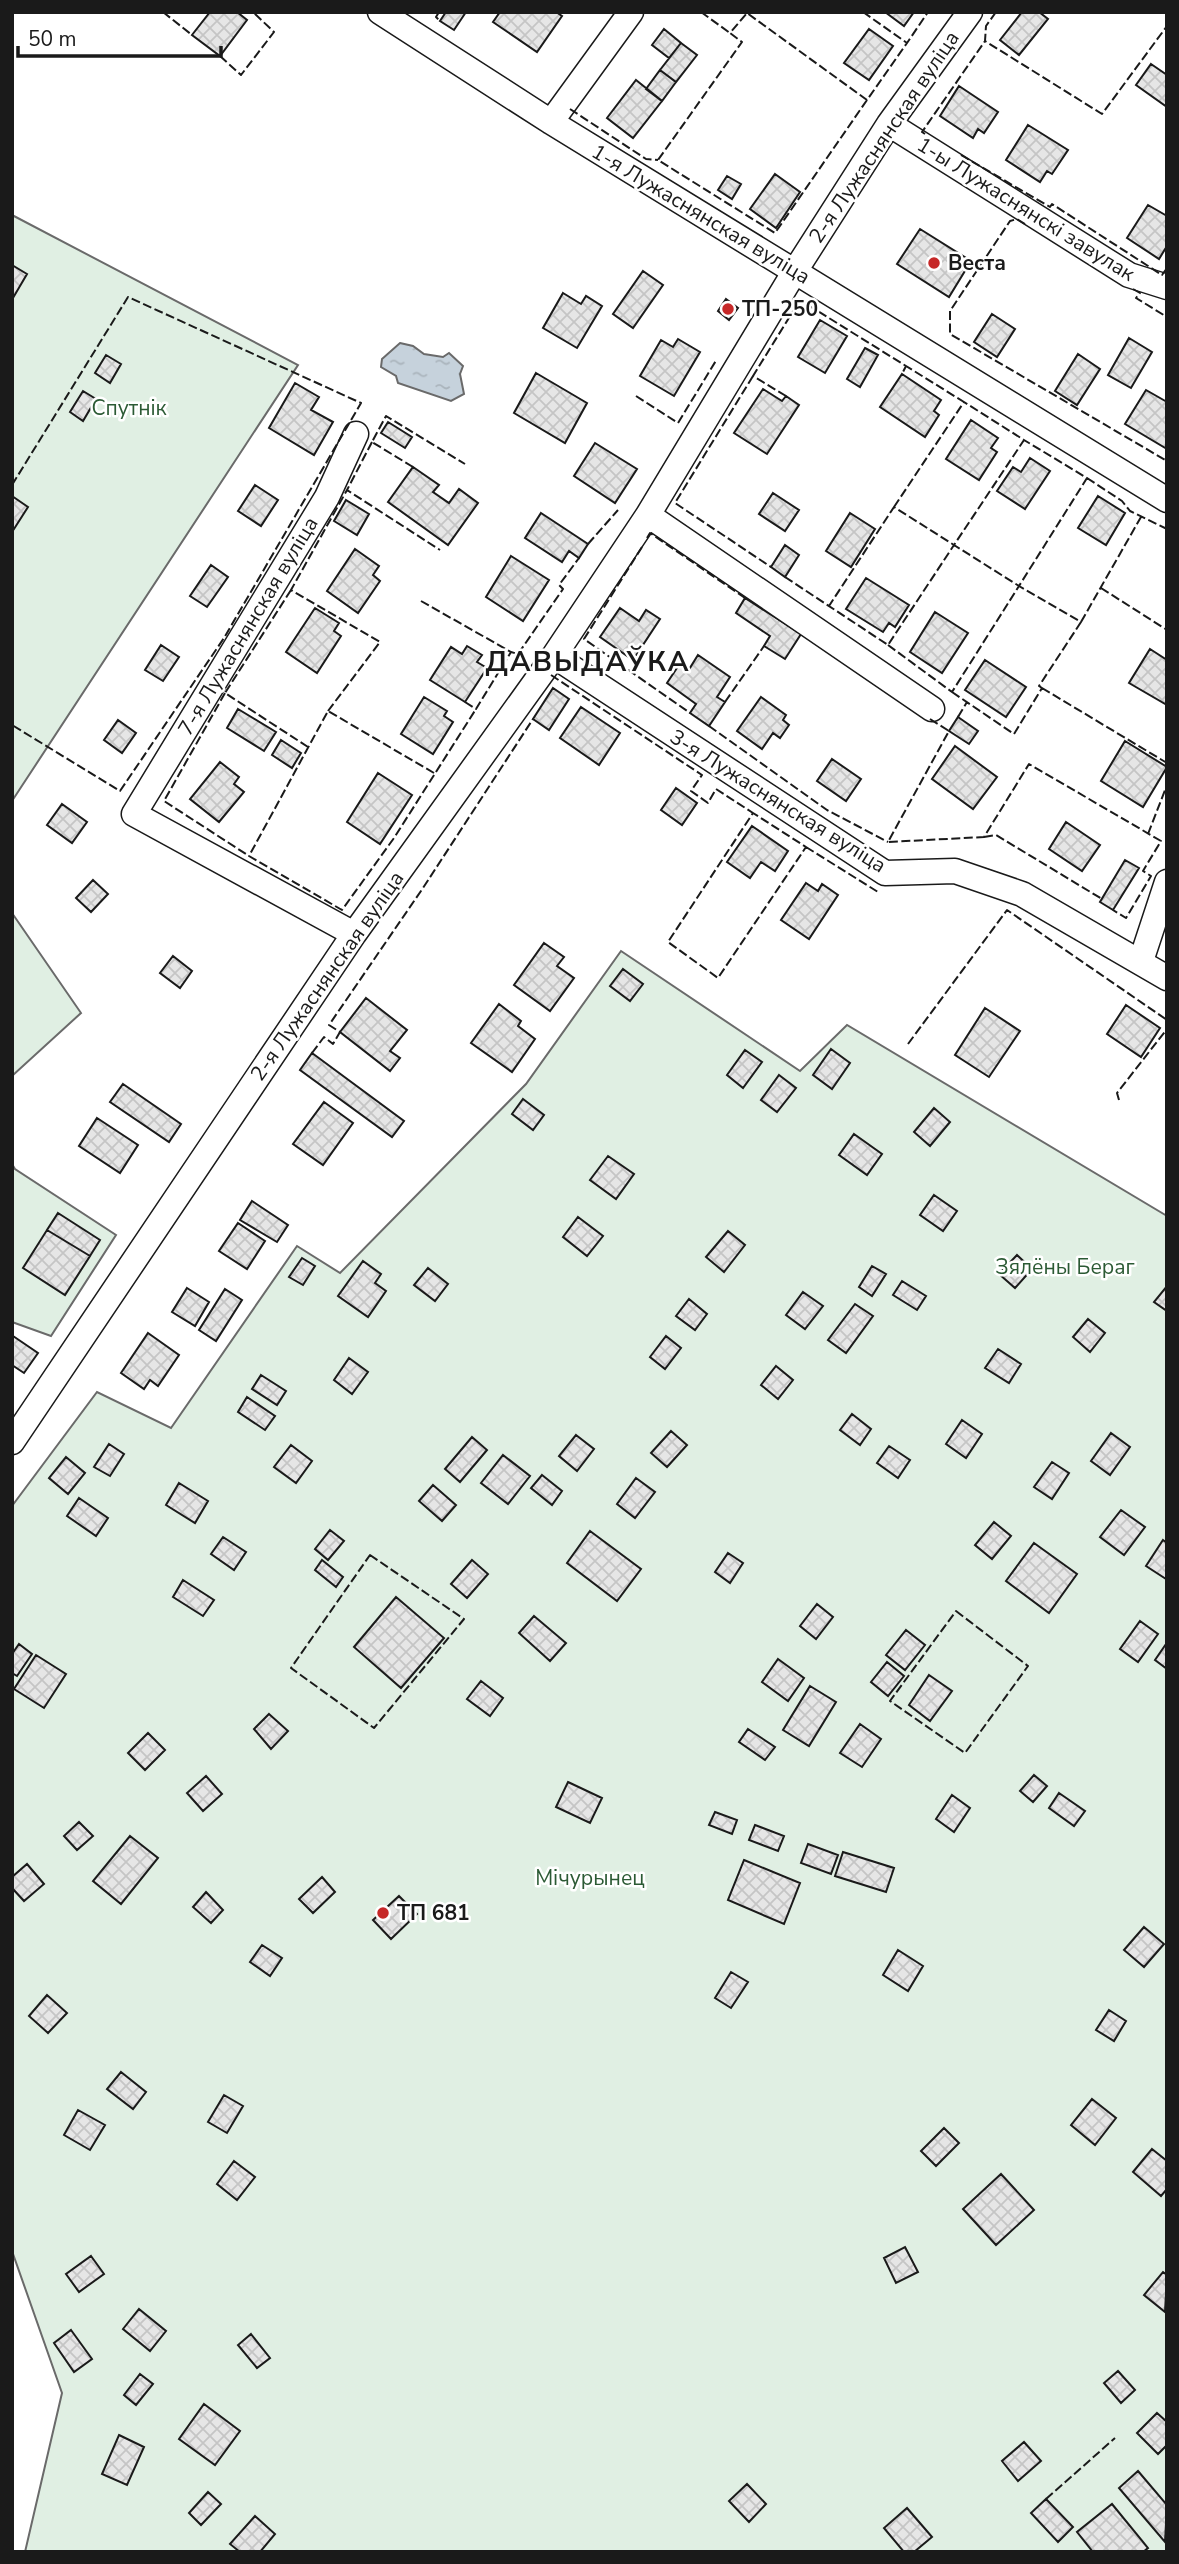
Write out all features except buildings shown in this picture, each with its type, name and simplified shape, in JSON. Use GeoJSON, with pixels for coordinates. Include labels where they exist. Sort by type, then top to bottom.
{"type":"FeatureCollection","features":[{"type":"Feature","properties":{"kind":"street","name":"1-я Лужаснянская вуліца"},"geometry":{"type":"LineString","coordinates":[[380,12],[551,122],[1167,500]]}},
{"type":"Feature","properties":{"kind":"street"},"geometry":{"type":"LineString","coordinates":[[551,122],[631,12]]}},
{"type":"Feature","properties":{"kind":"street","name":"2-я Лужаснянская вуліца"},"geometry":{"type":"LineString","coordinates":[[12,1442],[354,934],[554,656],[648,515],[795,271],[889,124],[970,12]]}},
{"type":"Feature","properties":{"kind":"street","name":"1-ы Лужаснянскі завулак"},"geometry":{"type":"LineString","coordinates":[[889,124],[1129,275],[1167,287]]}},
{"type":"Feature","properties":{"kind":"street","name":"7-я Лужаснянская вуліца"},"geometry":{"type":"LineString","coordinates":[[354,934],[134,814],[327,497],[356,434]]}},
{"type":"Feature","properties":{"kind":"street"},"geometry":{"type":"LineString","coordinates":[[648,515],[932,709]]}},
{"type":"Feature","properties":{"kind":"street","name":"3-я Лужаснянская вуліца"},"geometry":{"type":"LineString","coordinates":[[554,656],[885,873],[955,871],[1022,894],[1167,978]]}},
{"type":"Feature","properties":{"kind":"street"},"geometry":{"type":"LineString","coordinates":[[1141,961],[1167,881]]}},
{"type":"Feature","properties":{"kind":"green space","name":"Спутнік"},"geometry":{"type":"Polygon","coordinates":[[[12,215],[298,365],[12,801],[12,215]]]}},
{"type":"Feature","properties":{"kind":"green space"},"geometry":{"type":"Polygon","coordinates":[[[12,913],[81,1013],[12,1076],[12,913]]]}},
{"type":"Feature","properties":{"kind":"green space","name":"Мічурынец"},"geometry":{"type":"Polygon","coordinates":[[[621,951],[800,1071],[847,1025],[1167,1216],[1167,2552],[25,2552],[62,2393],[12,2251],[12,1506],[97,1392],[171,1428],[297,1246],[340,1273],[526,1084],[621,951]]]}},
{"type":"Feature","properties":{"kind":"green space"},"geometry":{"type":"Polygon","coordinates":[[[12,1164],[15,1169],[116,1235],[51,1336],[12,1322],[12,1164]]]}},
{"type":"Feature","properties":{"kind":"water"},"geometry":{"type":"Polygon","coordinates":[[[400,343],[413,346],[424,354],[443,357],[449,353],[463,366],[460,374],[464,394],[451,401],[398,383],[396,376],[381,367],[382,359],[400,343]]]}},
{"type":"Feature","properties":{"kind":"fence"},"geometry":{"type":"LineString","coordinates":[[163,12],[192,35]]}},
{"type":"Feature","properties":{"kind":"fence"},"geometry":{"type":"LineString","coordinates":[[220,56],[241,75],[274,32],[253,12]]}},
{"type":"Feature","properties":{"kind":"fence"},"geometry":{"type":"LineString","coordinates":[[439,12],[436,17],[440,21]]}},
{"type":"Feature","properties":{"kind":"fence"},"geometry":{"type":"LineString","coordinates":[[701,12],[730,33]]}},
{"type":"Feature","properties":{"kind":"fence"},"geometry":{"type":"LineString","coordinates":[[863,12],[907,43],[928,12]]}},
{"type":"Feature","properties":{"kind":"fence"},"geometry":{"type":"LineString","coordinates":[[996,12],[986,26],[985,41],[1102,114],[1167,26]]}},
{"type":"Feature","properties":{"kind":"fence"},"geometry":{"type":"LineString","coordinates":[[867,100],[775,233],[658,160],[742,42],[730,33],[747,13],[867,100],[907,43]]}},
{"type":"Feature","properties":{"kind":"fence"},"geometry":{"type":"LineString","coordinates":[[925,134],[922,132],[985,41]]}},
{"type":"Feature","properties":{"kind":"fence"},"geometry":{"type":"LineString","coordinates":[[570,109],[646,159],[658,160]]}},
{"type":"Feature","properties":{"kind":"fence"},"geometry":{"type":"LineString","coordinates":[[961,155],[1050,207],[1052,204],[1162,275],[1167,268]]}},
{"type":"Feature","properties":{"kind":"fence"},"geometry":{"type":"LineString","coordinates":[[1025,224],[1017,219],[1010,221],[950,311],[950,334],[1167,461]]}},
{"type":"Feature","properties":{"kind":"fence"},"geometry":{"type":"LineString","coordinates":[[1133,289],[1140,293],[1136,298],[1167,317]]}},
{"type":"Feature","properties":{"kind":"fence"},"geometry":{"type":"LineString","coordinates":[[12,485],[128,297],[361,403],[224,638],[120,791],[12,725]]}},
{"type":"Feature","properties":{"kind":"fence"},"geometry":{"type":"LineString","coordinates":[[786,396],[753,376],[800,300],[906,366],[902,374]]}},
{"type":"Feature","properties":{"kind":"fence"},"geometry":{"type":"LineString","coordinates":[[636,396],[678,423],[717,359]]}},
{"type":"Feature","properties":{"kind":"fence"},"geometry":{"type":"LineString","coordinates":[[894,507],[964,402],[906,366]]}},
{"type":"Feature","properties":{"kind":"fence"},"geometry":{"type":"LineString","coordinates":[[753,376],[675,503],[771,567]]}},
{"type":"Feature","properties":{"kind":"fence"},"geometry":{"type":"LineString","coordinates":[[888,645],[952,692],[1019,586],[954,545],[1024,440],[964,402]]}},
{"type":"Feature","properties":{"kind":"fence"},"geometry":{"type":"LineString","coordinates":[[413,467],[372,442],[386,416],[465,464]]}},
{"type":"Feature","properties":{"kind":"fence"},"geometry":{"type":"LineString","coordinates":[[952,692],[1014,734],[1042,688],[1039,686],[1081,622],[1019,586],[1087,478],[1024,440]]}},
{"type":"Feature","properties":{"kind":"fence"},"geometry":{"type":"LineString","coordinates":[[372,442],[347,490],[440,550]]}},
{"type":"Feature","properties":{"kind":"fence"},"geometry":{"type":"LineString","coordinates":[[1087,478],[1122,501],[1130,511],[1167,529]]}},
{"type":"Feature","properties":{"kind":"fence"},"geometry":{"type":"LineString","coordinates":[[328,711],[380,642],[291,590],[347,490]]}},
{"type":"Feature","properties":{"kind":"fence"},"geometry":{"type":"LineString","coordinates":[[785,577],[888,645],[954,545],[894,507],[829,606]]}},
{"type":"Feature","properties":{"kind":"fence"},"geometry":{"type":"LineString","coordinates":[[588,544],[618,510]]}},
{"type":"Feature","properties":{"kind":"fence"},"geometry":{"type":"LineString","coordinates":[[1081,622],[1141,517]]}},
{"type":"Feature","properties":{"kind":"fence"},"geometry":{"type":"LineString","coordinates":[[647,538],[650,533],[745,598]]}},
{"type":"Feature","properties":{"kind":"fence"},"geometry":{"type":"LineString","coordinates":[[642,547],[584,639],[690,713]]}},
{"type":"Feature","properties":{"kind":"fence"},"geometry":{"type":"LineString","coordinates":[[465,702],[476,709],[511,652],[518,654],[563,589],[559,585],[579,558]]}},
{"type":"Feature","properties":{"kind":"fence"},"geometry":{"type":"LineString","coordinates":[[1101,588],[1167,630]]}},
{"type":"Feature","properties":{"kind":"fence"},"geometry":{"type":"LineString","coordinates":[[291,590],[225,693],[308,747]]}},
{"type":"Feature","properties":{"kind":"fence"},"geometry":{"type":"LineString","coordinates":[[421,601],[511,652]]}},
{"type":"Feature","properties":{"kind":"fence"},"geometry":{"type":"LineString","coordinates":[[725,702],[764,646]]}},
{"type":"Feature","properties":{"kind":"fence"},"geometry":{"type":"LineString","coordinates":[[551,675],[702,775],[691,791],[708,803],[716,789],[753,813],[668,942],[718,978],[806,847],[753,813]]}},
{"type":"Feature","properties":{"kind":"fence"},"geometry":{"type":"LineString","coordinates":[[1042,688],[1167,763]]}},
{"type":"Feature","properties":{"kind":"fence"},"geometry":{"type":"LineString","coordinates":[[225,693],[164,801],[249,856]]}},
{"type":"Feature","properties":{"kind":"fence"},"geometry":{"type":"LineString","coordinates":[[958,717],[967,702]]}},
{"type":"Feature","properties":{"kind":"fence"},"geometry":{"type":"LineString","coordinates":[[434,773],[328,711],[249,856],[342,910],[394,838],[476,709]]}},
{"type":"Feature","properties":{"kind":"fence"},"geometry":{"type":"LineString","coordinates":[[312,1053],[324,1037],[333,1044],[340,1032],[329,1025],[423,888],[533,719]]}},
{"type":"Feature","properties":{"kind":"fence"},"geometry":{"type":"LineString","coordinates":[[930,719],[949,731],[888,842],[984,837],[1029,764],[1161,841],[1143,871],[1151,876],[1126,918],[1113,910]]}},
{"type":"Feature","properties":{"kind":"fence"},"geometry":{"type":"LineString","coordinates":[[709,726],[827,810],[888,842]]}},
{"type":"Feature","properties":{"kind":"fence"},"geometry":{"type":"LineString","coordinates":[[1148,834],[1167,785]]}},
{"type":"Feature","properties":{"kind":"fence"},"geometry":{"type":"LineString","coordinates":[[984,837],[996,835],[1102,899]]}},
{"type":"Feature","properties":{"kind":"fence"},"geometry":{"type":"LineString","coordinates":[[806,847],[878,892]]}},
{"type":"Feature","properties":{"kind":"fence"},"geometry":{"type":"LineString","coordinates":[[908,1044],[1007,910],[1167,1020]]}},
{"type":"Feature","properties":{"kind":"fence"},"geometry":{"type":"LineString","coordinates":[[1167,946],[1167,953]]}},
{"type":"Feature","properties":{"kind":"fence"},"geometry":{"type":"LineString","coordinates":[[1119,1100],[1117,1093],[1167,1029]]}},
{"type":"Feature","properties":{"kind":"fence"},"geometry":{"type":"LineString","coordinates":[[370,1555],[464,1619],[374,1728],[291,1668],[370,1555]]}},
{"type":"Feature","properties":{"kind":"fence"},"geometry":{"type":"LineString","coordinates":[[956,1611],[1028,1666],[965,1753],[890,1701],[956,1611]]}},
{"type":"Feature","properties":{"kind":"fence"},"geometry":{"type":"LineString","coordinates":[[1046,2499],[1115,2438]]}},
{"type":"Feature","properties":{"kind":"place","name":"Веста"},"geometry":{"type":"Point","coordinates":[934,263]}},
{"type":"Feature","properties":{"kind":"place","name":"ТП-250"},"geometry":{"type":"Point","coordinates":[728,309]}},
{"type":"Feature","properties":{"kind":"place","name":"ТП 681"},"geometry":{"type":"Point","coordinates":[383,1913]}},
{"type":"Feature","properties":{"kind":"district","name":"ДАВЫДАЎКА"},"geometry":{"type":"Point","coordinates":[588,661]}},
{"type":"Feature","properties":{"kind":"park label","name":"Зялёны Бераг"},"geometry":{"type":"Point","coordinates":[1065,1267]}}]}
